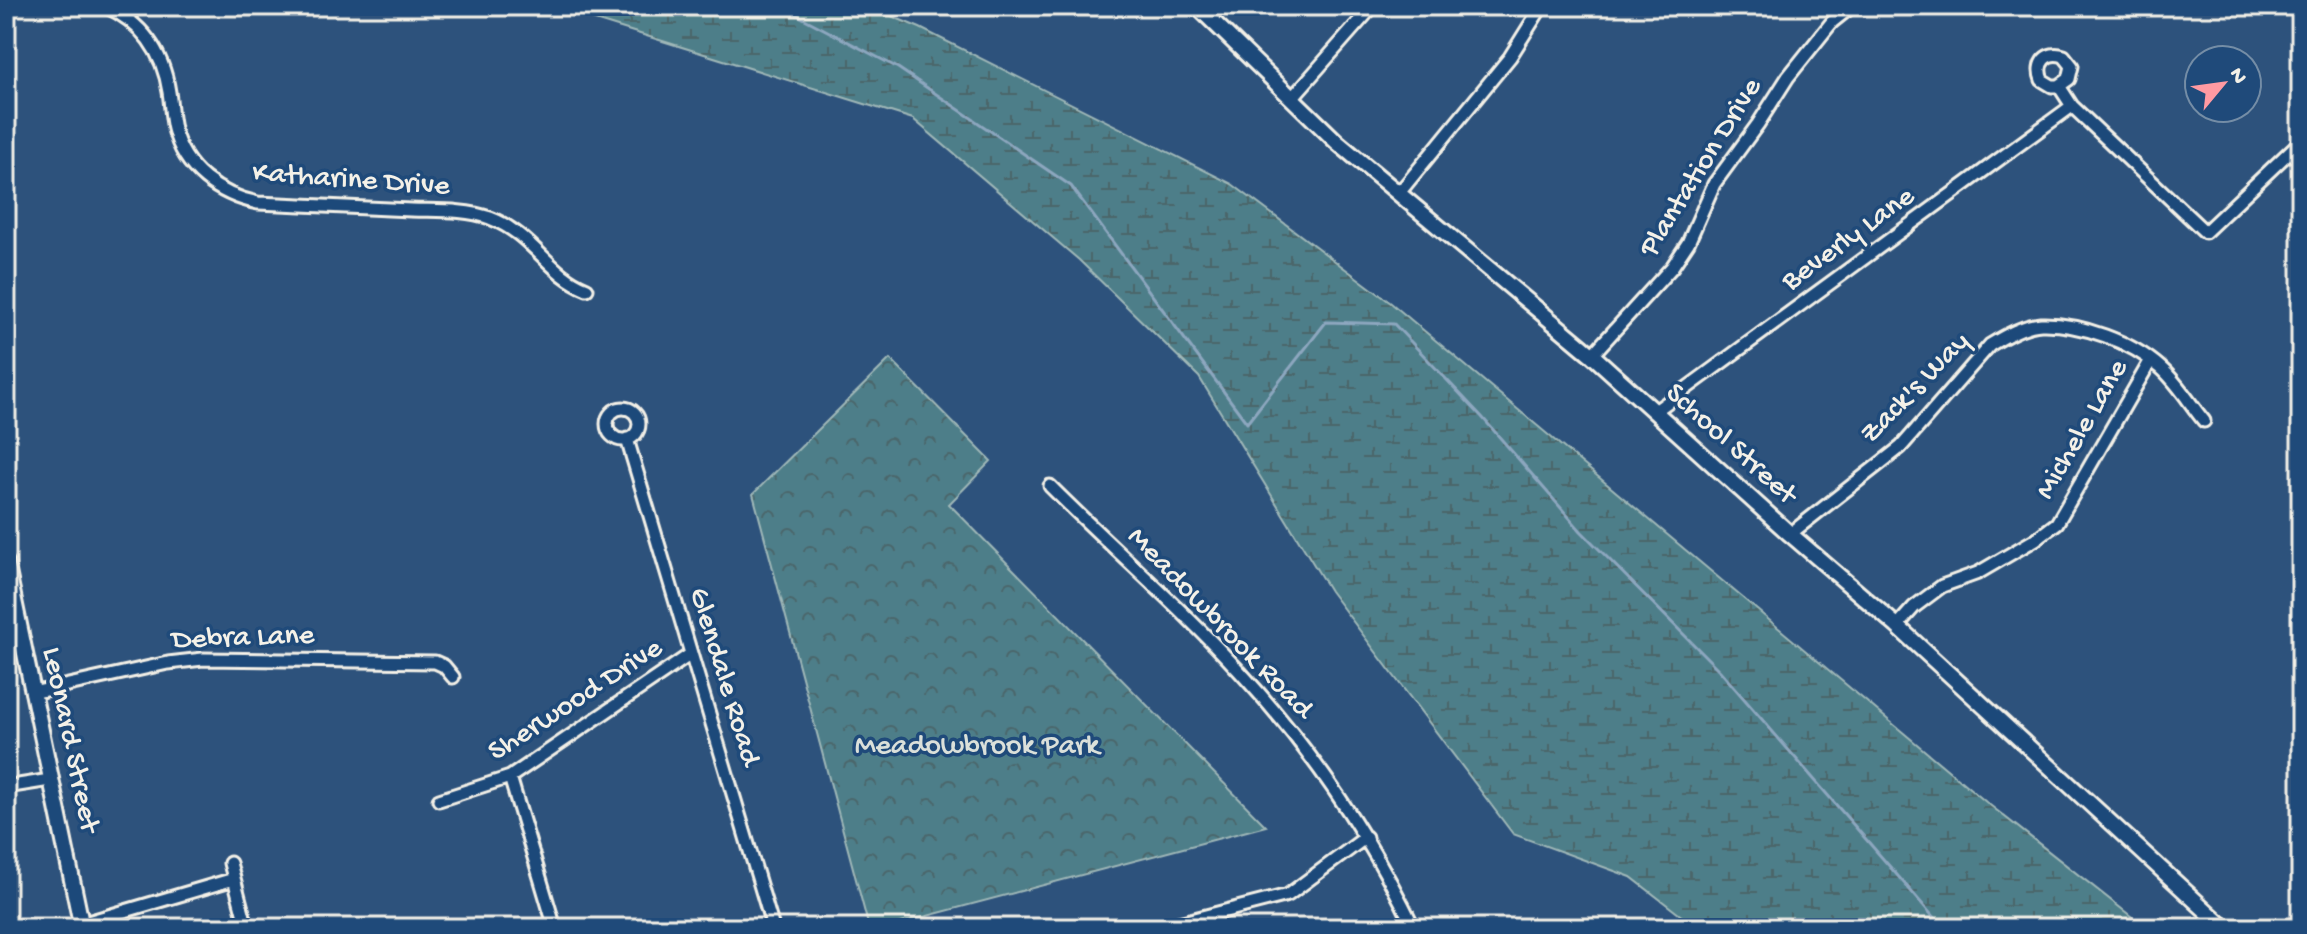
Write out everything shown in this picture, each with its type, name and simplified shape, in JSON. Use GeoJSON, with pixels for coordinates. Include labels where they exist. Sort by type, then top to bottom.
{"type":"FeatureCollection","features":[{"type":"Feature","properties":{"kind":"street","name":"Katharine Drive"},"geometry":{"type":"LineString","coordinates":[[105,6],[131,20],[151,41],[163,66],[179,144],[195,170],[217,188],[258,203],[476,214],[516,232],[572,284],[587,289]]}},
{"type":"Feature","properties":{"kind":"street","name":"School Street"},"geometry":{"type":"LineString","coordinates":[[1197,6],[1337,142],[1592,355],[1897,626],[2225,928]]}},
{"type":"Feature","properties":{"kind":"street"},"geometry":{"type":"LineString","coordinates":[[1292,98],[1373,6]]}},
{"type":"Feature","properties":{"kind":"street"},"geometry":{"type":"LineString","coordinates":[[1399,193],[1510,57],[1542,6]]}},
{"type":"Feature","properties":{"kind":"street","name":"Plantation Drive"},"geometry":{"type":"LineString","coordinates":[[1592,355],[1672,267],[1688,243],[1714,184],[1788,77],[1832,22],[1852,6]]}},
{"type":"Feature","properties":{"kind":"street"},"geometry":{"type":"LineString","coordinates":[[2059,86],[2072,106],[2205,232],[2301,141]]}},
{"type":"Feature","properties":{"kind":"street","name":"Beverly Lane"},"geometry":{"type":"LineString","coordinates":[[1654,412],[2072,106]]}},
{"type":"Feature","properties":{"kind":"street","name":"Zack's Way"},"geometry":{"type":"LineString","coordinates":[[1790,534],[1901,447],[1990,345],[2009,334],[2039,324],[2070,326],[2116,341],[2151,360],[2172,380],[2204,421]]}},
{"type":"Feature","properties":{"kind":"street","name":"Michele Lane"},"geometry":{"type":"LineString","coordinates":[[1897,626],[1914,607],[1942,586],[1978,573],[2057,523],[2151,360]]}},
{"type":"Feature","properties":{"kind":"street","name":"Glendale Road"},"geometry":{"type":"LineString","coordinates":[[627,439],[773,928]]}},
{"type":"Feature","properties":{"kind":"street","name":"Meadowbrook Road"},"geometry":{"type":"LineString","coordinates":[[1050,486],[1246,678],[1295,737],[1366,837],[1414,928]]}},
{"type":"Feature","properties":{"kind":"street","name":"Leonard Street"},"geometry":{"type":"LineString","coordinates":[[6,562],[13,628],[32,693],[81,926]]}},
{"type":"Feature","properties":{"kind":"street","name":"Sherwood Drive"},"geometry":{"type":"LineString","coordinates":[[439,800],[510,777],[691,654]]}},
{"type":"Feature","properties":{"kind":"street","name":"Debra Lane"},"geometry":{"type":"LineString","coordinates":[[32,693],[168,663],[203,659],[435,662],[444,666],[453,677]]}},
{"type":"Feature","properties":{"kind":"street"},"geometry":{"type":"LineString","coordinates":[[510,777],[555,928]]}},
{"type":"Feature","properties":{"kind":"street"},"geometry":{"type":"LineString","coordinates":[[6,787],[50,780]]}},
{"type":"Feature","properties":{"kind":"street"},"geometry":{"type":"LineString","coordinates":[[1159,928],[1208,922],[1288,895],[1366,837]]}},
{"type":"Feature","properties":{"kind":"street"},"geometry":{"type":"LineString","coordinates":[[230,863],[247,928]]}},
{"type":"Feature","properties":{"kind":"street"},"geometry":{"type":"LineString","coordinates":[[81,926],[234,879]]}},
{"type":"Feature","properties":{"kind":"green space"},"geometry":{"type":"Polygon","coordinates":[[[550,6],[867,6],[920,28],[1232,184],[1391,303],[1986,802],[2146,928],[1697,928],[1631,877],[1513,834],[1330,591],[1199,377],[1079,260],[913,119],[550,6]]]}},
{"type":"Feature","properties":{"kind":"green space","name":"Meadowbrook Park"},"geometry":{"type":"Polygon","coordinates":[[[890,359],[991,461],[949,504],[1266,826],[882,928],[869,928],[753,494],[890,359]]]}},
{"type":"Feature","properties":{"kind":"waterway"},"geometry":{"type":"LineString","coordinates":[[780,6],[898,68],[1071,186],[1247,423],[1326,322],[1394,324],[1482,417],[1581,531],[1720,671],[1943,928]]}}]}
